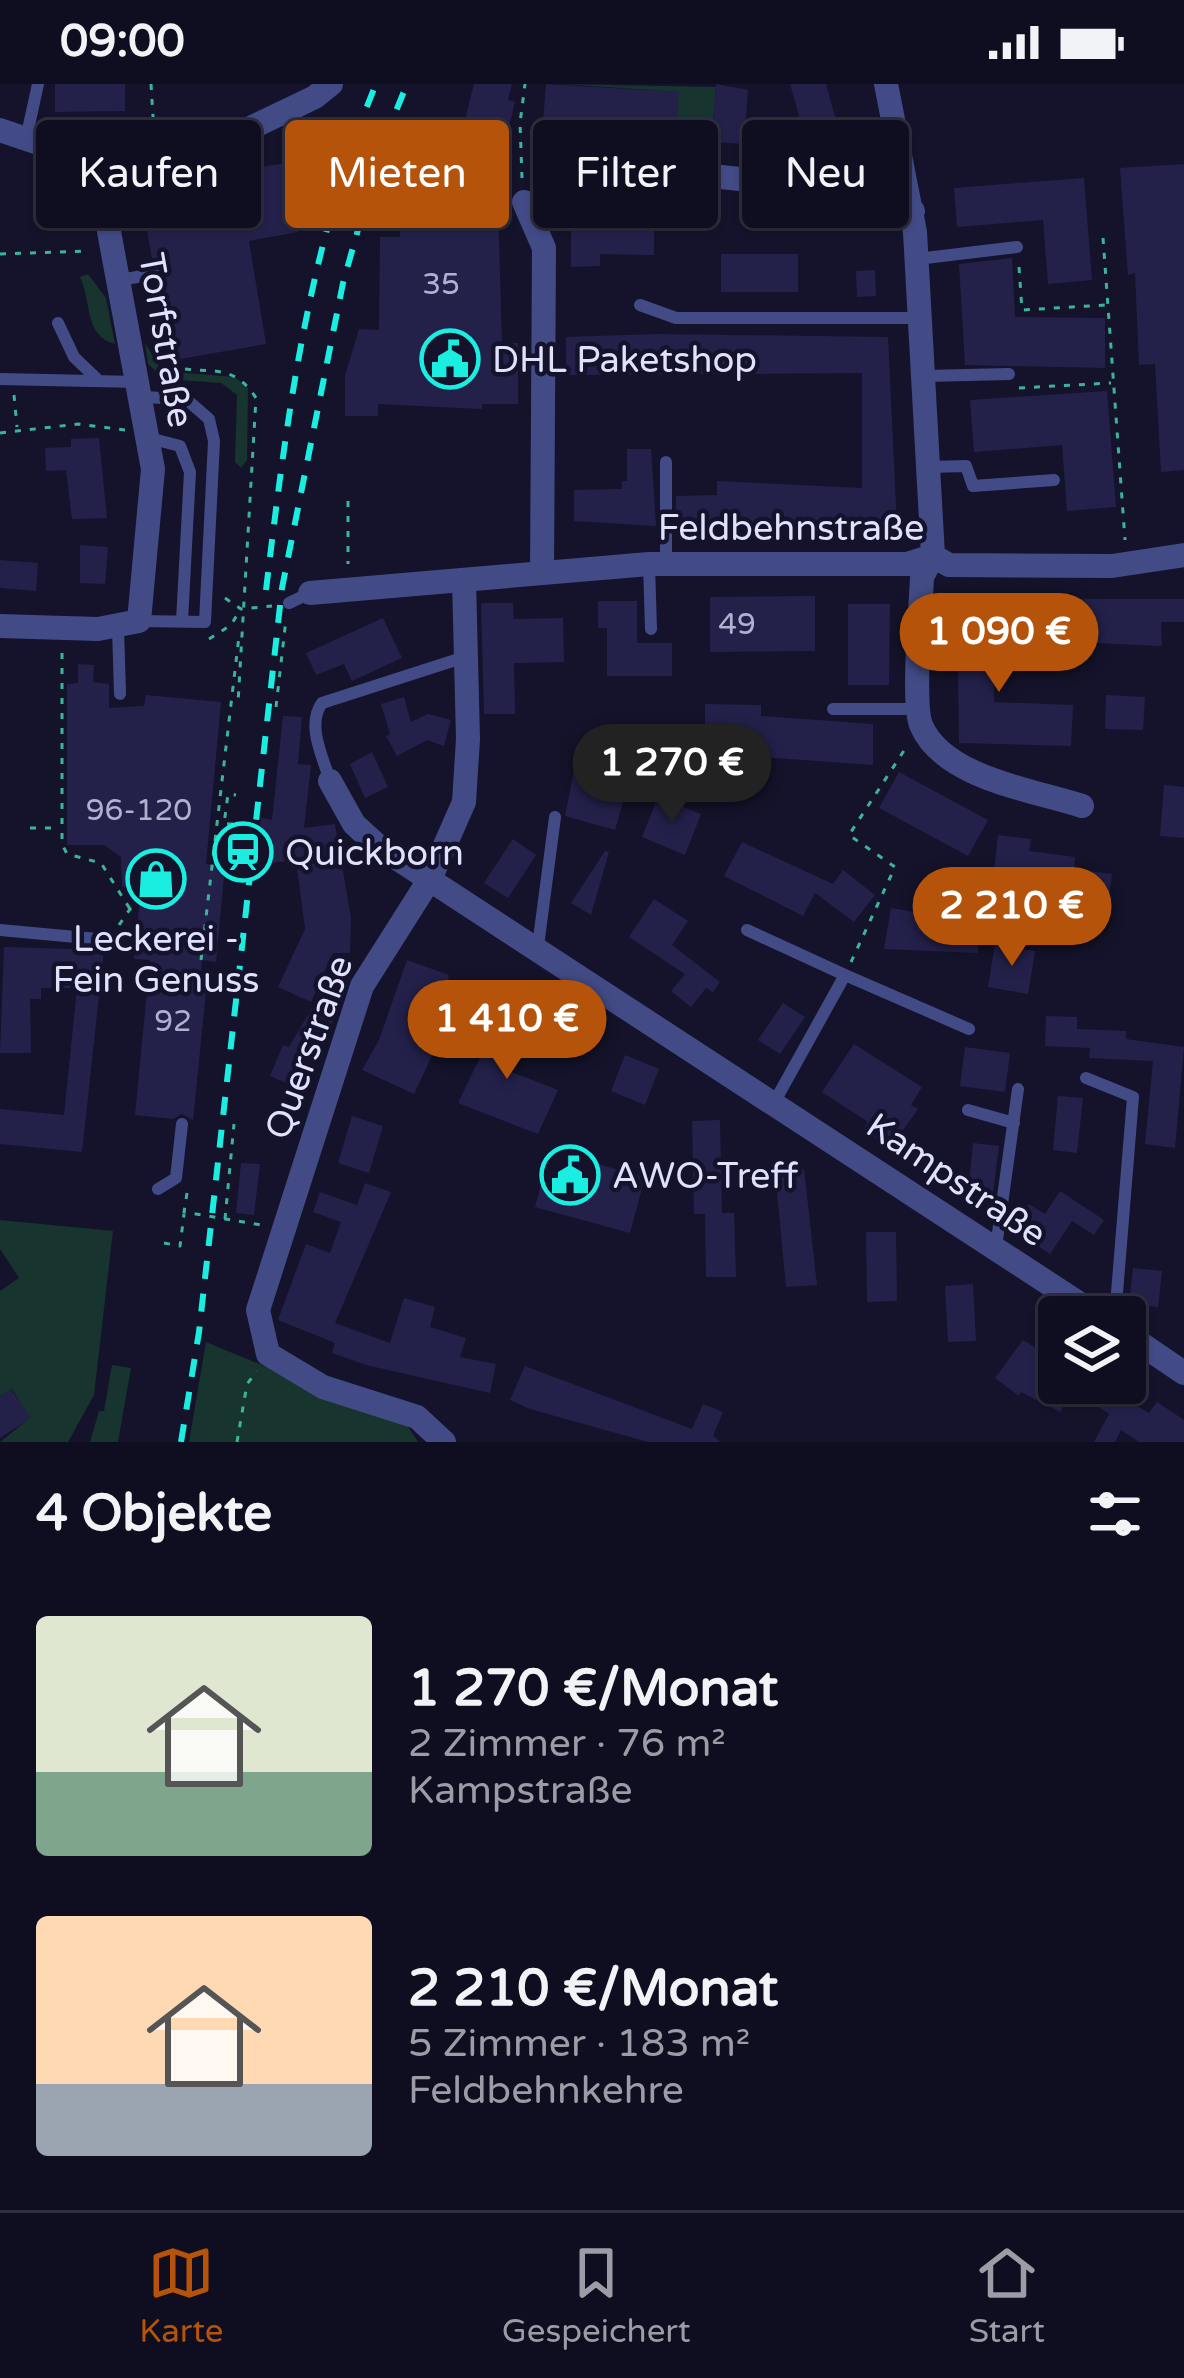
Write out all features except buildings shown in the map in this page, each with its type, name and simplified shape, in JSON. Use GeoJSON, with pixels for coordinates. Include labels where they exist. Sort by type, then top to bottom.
{"type":"FeatureCollection","features":[{"type":"Feature","properties":{"kind":"street"},"geometry":{"type":"LineString","coordinates":[[261,123],[331,84]]}},
{"type":"Feature","properties":{"kind":"street"},"geometry":{"type":"LineString","coordinates":[[886,84],[913,211],[922,319],[932,556],[922,577],[921,717],[939,752],[979,772],[1082,806]]}},
{"type":"Feature","properties":{"kind":"street"},"geometry":{"type":"LineString","coordinates":[[0,130],[36,145]]}},
{"type":"Feature","properties":{"kind":"street"},"geometry":{"type":"LineString","coordinates":[[718,176],[913,211]]}},
{"type":"Feature","properties":{"kind":"street"},"geometry":{"type":"LineString","coordinates":[[524,202],[544,248],[542,573]]}},
{"type":"Feature","properties":{"kind":"street","name":"Torfstraße"},"geometry":{"type":"LineString","coordinates":[[109,228],[153,469],[128,624]]}},
{"type":"Feature","properties":{"kind":"street","name":"Feldbehnstraße"},"geometry":{"type":"LineString","coordinates":[[299,598],[658,564],[907,564],[932,556],[949,565],[1112,566],[1184,555]]}},
{"type":"Feature","properties":{"kind":"street","name":"Querstraße"},"geometry":{"type":"LineString","coordinates":[[268,1354],[258,1310],[362,986],[454,832],[468,776],[464,580]]}},
{"type":"Feature","properties":{"kind":"street"},"geometry":{"type":"LineString","coordinates":[[0,626],[128,624]]}},
{"type":"Feature","properties":{"kind":"street","name":"Kampstraße"},"geometry":{"type":"LineString","coordinates":[[330,781],[366,835],[1068,1296]]}},
{"type":"Feature","properties":{"kind":"street"},"geometry":{"type":"LineString","coordinates":[[1146,1348],[1184,1372]]}},
{"type":"Feature","properties":{"kind":"street"},"geometry":{"type":"LineString","coordinates":[[268,1354],[323,1387],[417,1417],[444,1442]]}},
{"type":"Feature","properties":{"kind":"lane"},"geometry":{"type":"LineString","coordinates":[[26,139],[38,84]]}},
{"type":"Feature","properties":{"kind":"lane"},"geometry":{"type":"LineString","coordinates":[[917,259],[1017,247]]}},
{"type":"Feature","properties":{"kind":"lane"},"geometry":{"type":"LineString","coordinates":[[120,280],[154,274]]}},
{"type":"Feature","properties":{"kind":"lane"},"geometry":{"type":"LineString","coordinates":[[640,305],[676,318],[922,319]]}},
{"type":"Feature","properties":{"kind":"lane"},"geometry":{"type":"LineString","coordinates":[[58,323],[74,357],[97,379]]}},
{"type":"Feature","properties":{"kind":"lane"},"geometry":{"type":"LineString","coordinates":[[925,376],[1010,374]]}},
{"type":"Feature","properties":{"kind":"lane"},"geometry":{"type":"LineString","coordinates":[[5,380],[97,379],[187,399],[209,419],[214,441],[205,622],[128,624],[120,694]]}},
{"type":"Feature","properties":{"kind":"lane"},"geometry":{"type":"LineString","coordinates":[[149,438],[181,446],[190,472],[182,621]]}},
{"type":"Feature","properties":{"kind":"lane"},"geometry":{"type":"LineString","coordinates":[[651,629],[666,462]]}},
{"type":"Feature","properties":{"kind":"lane"},"geometry":{"type":"LineString","coordinates":[[928,467],[966,466],[973,487],[1054,480]]}},
{"type":"Feature","properties":{"kind":"lane"},"geometry":{"type":"LineString","coordinates":[[330,781],[315,729],[314,714],[322,703],[466,657]]}},
{"type":"Feature","properties":{"kind":"lane"},"geometry":{"type":"LineString","coordinates":[[833,709],[921,717]]}},
{"type":"Feature","properties":{"kind":"lane"},"geometry":{"type":"LineString","coordinates":[[538,946],[555,817]]}},
{"type":"Feature","properties":{"kind":"lane"},"geometry":{"type":"LineString","coordinates":[[0,930],[108,940]]}},
{"type":"Feature","properties":{"kind":"lane"},"geometry":{"type":"LineString","coordinates":[[747,930],[969,1029]]}},
{"type":"Feature","properties":{"kind":"lane"},"geometry":{"type":"LineString","coordinates":[[775,1101],[844,975]]}},
{"type":"Feature","properties":{"kind":"lane"},"geometry":{"type":"LineString","coordinates":[[1086,1078],[1133,1097],[1117,1296]]}},
{"type":"Feature","properties":{"kind":"lane"},"geometry":{"type":"LineString","coordinates":[[997,1240],[1018,1089]]}},
{"type":"Feature","properties":{"kind":"lane"},"geometry":{"type":"LineString","coordinates":[[968,1110],[1014,1123]]}},
{"type":"Feature","properties":{"kind":"lane"},"geometry":{"type":"LineString","coordinates":[[158,1189],[176,1178],[182,1124]]}},
{"type":"Feature","properties":{"kind":"path"},"geometry":{"type":"LineString","coordinates":[[151,84],[153,120]]}},
{"type":"Feature","properties":{"kind":"path"},"geometry":{"type":"LineString","coordinates":[[524,202],[520,123],[525,84]]}},
{"type":"Feature","properties":{"kind":"path"},"geometry":{"type":"LineString","coordinates":[[1103,238],[1125,548]]}},
{"type":"Feature","properties":{"kind":"path"},"geometry":{"type":"LineString","coordinates":[[1017,247],[1022,310],[1108,304]]}},
{"type":"Feature","properties":{"kind":"path"},"geometry":{"type":"LineString","coordinates":[[0,254],[114,248]]}},
{"type":"Feature","properties":{"kind":"path"},"geometry":{"type":"LineString","coordinates":[[1010,374],[1014,388],[1113,383]]}},
{"type":"Feature","properties":{"kind":"path"},"geometry":{"type":"LineString","coordinates":[[5,380],[18,429]]}},
{"type":"Feature","properties":{"kind":"path"},"geometry":{"type":"LineString","coordinates":[[0,433],[107,424],[149,438]]}},
{"type":"Feature","properties":{"kind":"path"},"geometry":{"type":"LineString","coordinates":[[348,501],[349,590]]}},
{"type":"Feature","properties":{"kind":"path"},"geometry":{"type":"LineString","coordinates":[[219,595],[241,609],[264,607]]}},
{"type":"Feature","properties":{"kind":"path"},"geometry":{"type":"LineString","coordinates":[[275,707],[299,598]]}},
{"type":"Feature","properties":{"kind":"path"},"geometry":{"type":"LineString","coordinates":[[238,703],[241,609]]}},
{"type":"Feature","properties":{"kind":"path"},"geometry":{"type":"LineString","coordinates":[[62,628],[62,828],[67,854],[101,863],[130,909]]}},
{"type":"Feature","properties":{"kind":"path"},"geometry":{"type":"LineString","coordinates":[[201,959],[240,634]]}},
{"type":"Feature","properties":{"kind":"path"},"geometry":{"type":"LineString","coordinates":[[844,975],[895,867],[849,835],[921,717]]}},
{"type":"Feature","properties":{"kind":"path"},"geometry":{"type":"LineString","coordinates":[[233,824],[224,824],[228,794],[236,795]]}},
{"type":"Feature","properties":{"kind":"path"},"geometry":{"type":"LineString","coordinates":[[218,807],[226,808]]}},
{"type":"Feature","properties":{"kind":"path"},"geometry":{"type":"LineString","coordinates":[[30,828],[62,828]]}},
{"type":"Feature","properties":{"kind":"path"},"geometry":{"type":"LineString","coordinates":[[130,909],[139,910]]}},
{"type":"Feature","properties":{"kind":"path"},"geometry":{"type":"LineString","coordinates":[[108,940],[130,909]]}},
{"type":"Feature","properties":{"kind":"path"},"geometry":{"type":"LineString","coordinates":[[225,1221],[234,1124]]}},
{"type":"Feature","properties":{"kind":"path"},"geometry":{"type":"LineString","coordinates":[[164,1243],[180,1246],[187,1189]]}},
{"type":"Feature","properties":{"kind":"path"},"geometry":{"type":"LineString","coordinates":[[184,1212],[272,1226]]}},
{"type":"Feature","properties":{"kind":"path"},"geometry":{"type":"LineString","coordinates":[[237,1442],[247,1384],[268,1354]]}},
{"type":"Feature","properties":{"kind":"green space"},"geometry":{"type":"Polygon","coordinates":[[[562,84],[716,87],[713,120],[677,120],[678,92],[562,84]]]}},
{"type":"Feature","properties":{"kind":"green space"},"geometry":{"type":"Polygon","coordinates":[[[88,274],[106,298],[115,344],[93,326],[80,277],[88,274]]]}},
{"type":"Feature","properties":{"kind":"green space"},"geometry":{"type":"Polygon","coordinates":[[[145,343],[162,371],[235,377],[248,388],[247,460],[241,468],[235,462],[237,395],[221,383],[164,379],[148,364],[145,343]]]}},
{"type":"Feature","properties":{"kind":"green space"},"geometry":{"type":"Polygon","coordinates":[[[0,1220],[113,1231],[94,1395],[68,1442],[0,1442],[30,1418],[12,1389],[0,1396],[0,1291],[19,1278],[0,1249],[0,1220]]]}},
{"type":"Feature","properties":{"kind":"green space"},"geometry":{"type":"Polygon","coordinates":[[[206,1342],[407,1425],[418,1442],[189,1442],[206,1342]]]}},
{"type":"Feature","properties":{"kind":"green space"},"geometry":{"type":"Polygon","coordinates":[[[112,1365],[131,1368],[118,1442],[90,1442],[99,1411],[104,1411],[112,1365]]]}},
{"type":"Feature","properties":{"kind":"railway"},"geometry":{"type":"LineString","coordinates":[[266,590],[303,333],[333,207],[376,84]]}},
{"type":"Feature","properties":{"kind":"railway"},"geometry":{"type":"LineString","coordinates":[[181,1442],[199,1332],[282,588],[343,283],[381,148],[407,84]]}},
{"type":"Feature","properties":{"kind":"place","name":"DHL Paketshop"},"geometry":{"type":"Point","coordinates":[450,359]}},
{"type":"Feature","properties":{"kind":"place","name":"Quickborn"},"geometry":{"type":"Point","coordinates":[243,852]}},
{"type":"Feature","properties":{"kind":"place","name":"Leckerei - Fein Genuss"},"geometry":{"type":"Point","coordinates":[156,879]}},
{"type":"Feature","properties":{"kind":"place","name":"AWO-Treff"},"geometry":{"type":"Point","coordinates":[570,1175]}}]}
